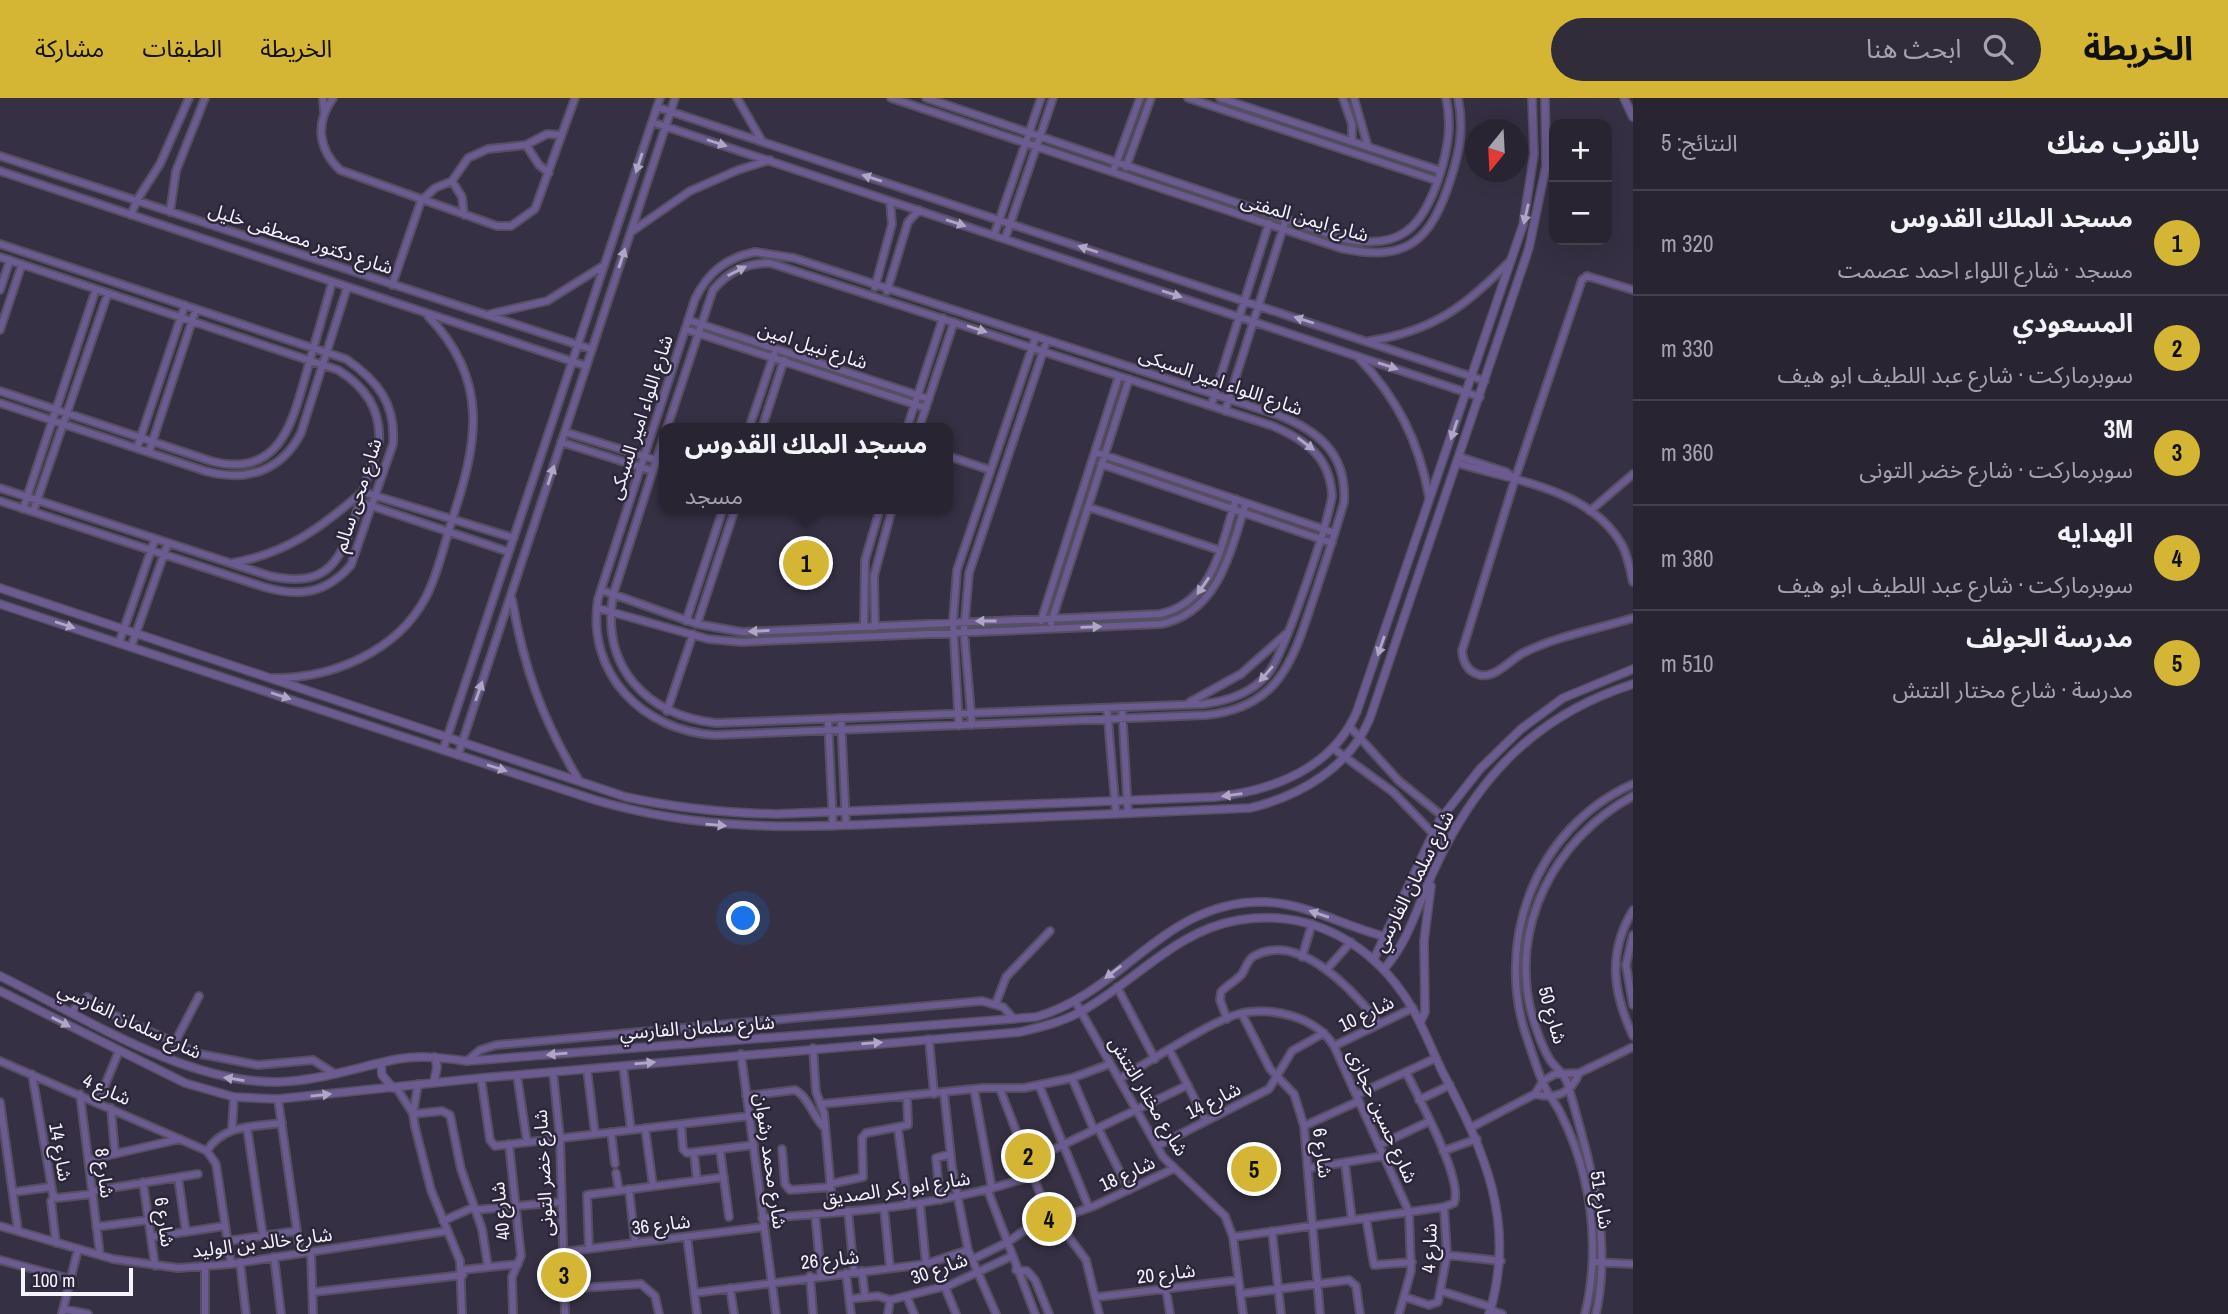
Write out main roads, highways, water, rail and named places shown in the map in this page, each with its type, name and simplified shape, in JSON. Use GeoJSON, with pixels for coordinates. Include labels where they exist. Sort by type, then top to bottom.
{"type":"FeatureCollection","features":[{"type":"Feature","properties":{"kind":"place","name":"مسجد الملك القدوس"},"geometry":{"type":"Point","coordinates":[806,563]}},
{"type":"Feature","properties":{"kind":"place","name":"المسعودي"},"geometry":{"type":"Point","coordinates":[1028,1156]}},
{"type":"Feature","properties":{"kind":"place","name":"مدرسة الجولف"},"geometry":{"type":"Point","coordinates":[1254,1169]}},
{"type":"Feature","properties":{"kind":"place","name":"الهدايه"},"geometry":{"type":"Point","coordinates":[1049,1219]}},
{"type":"Feature","properties":{"kind":"place","name":"3M"},"geometry":{"type":"Point","coordinates":[564,1275]}}]}
